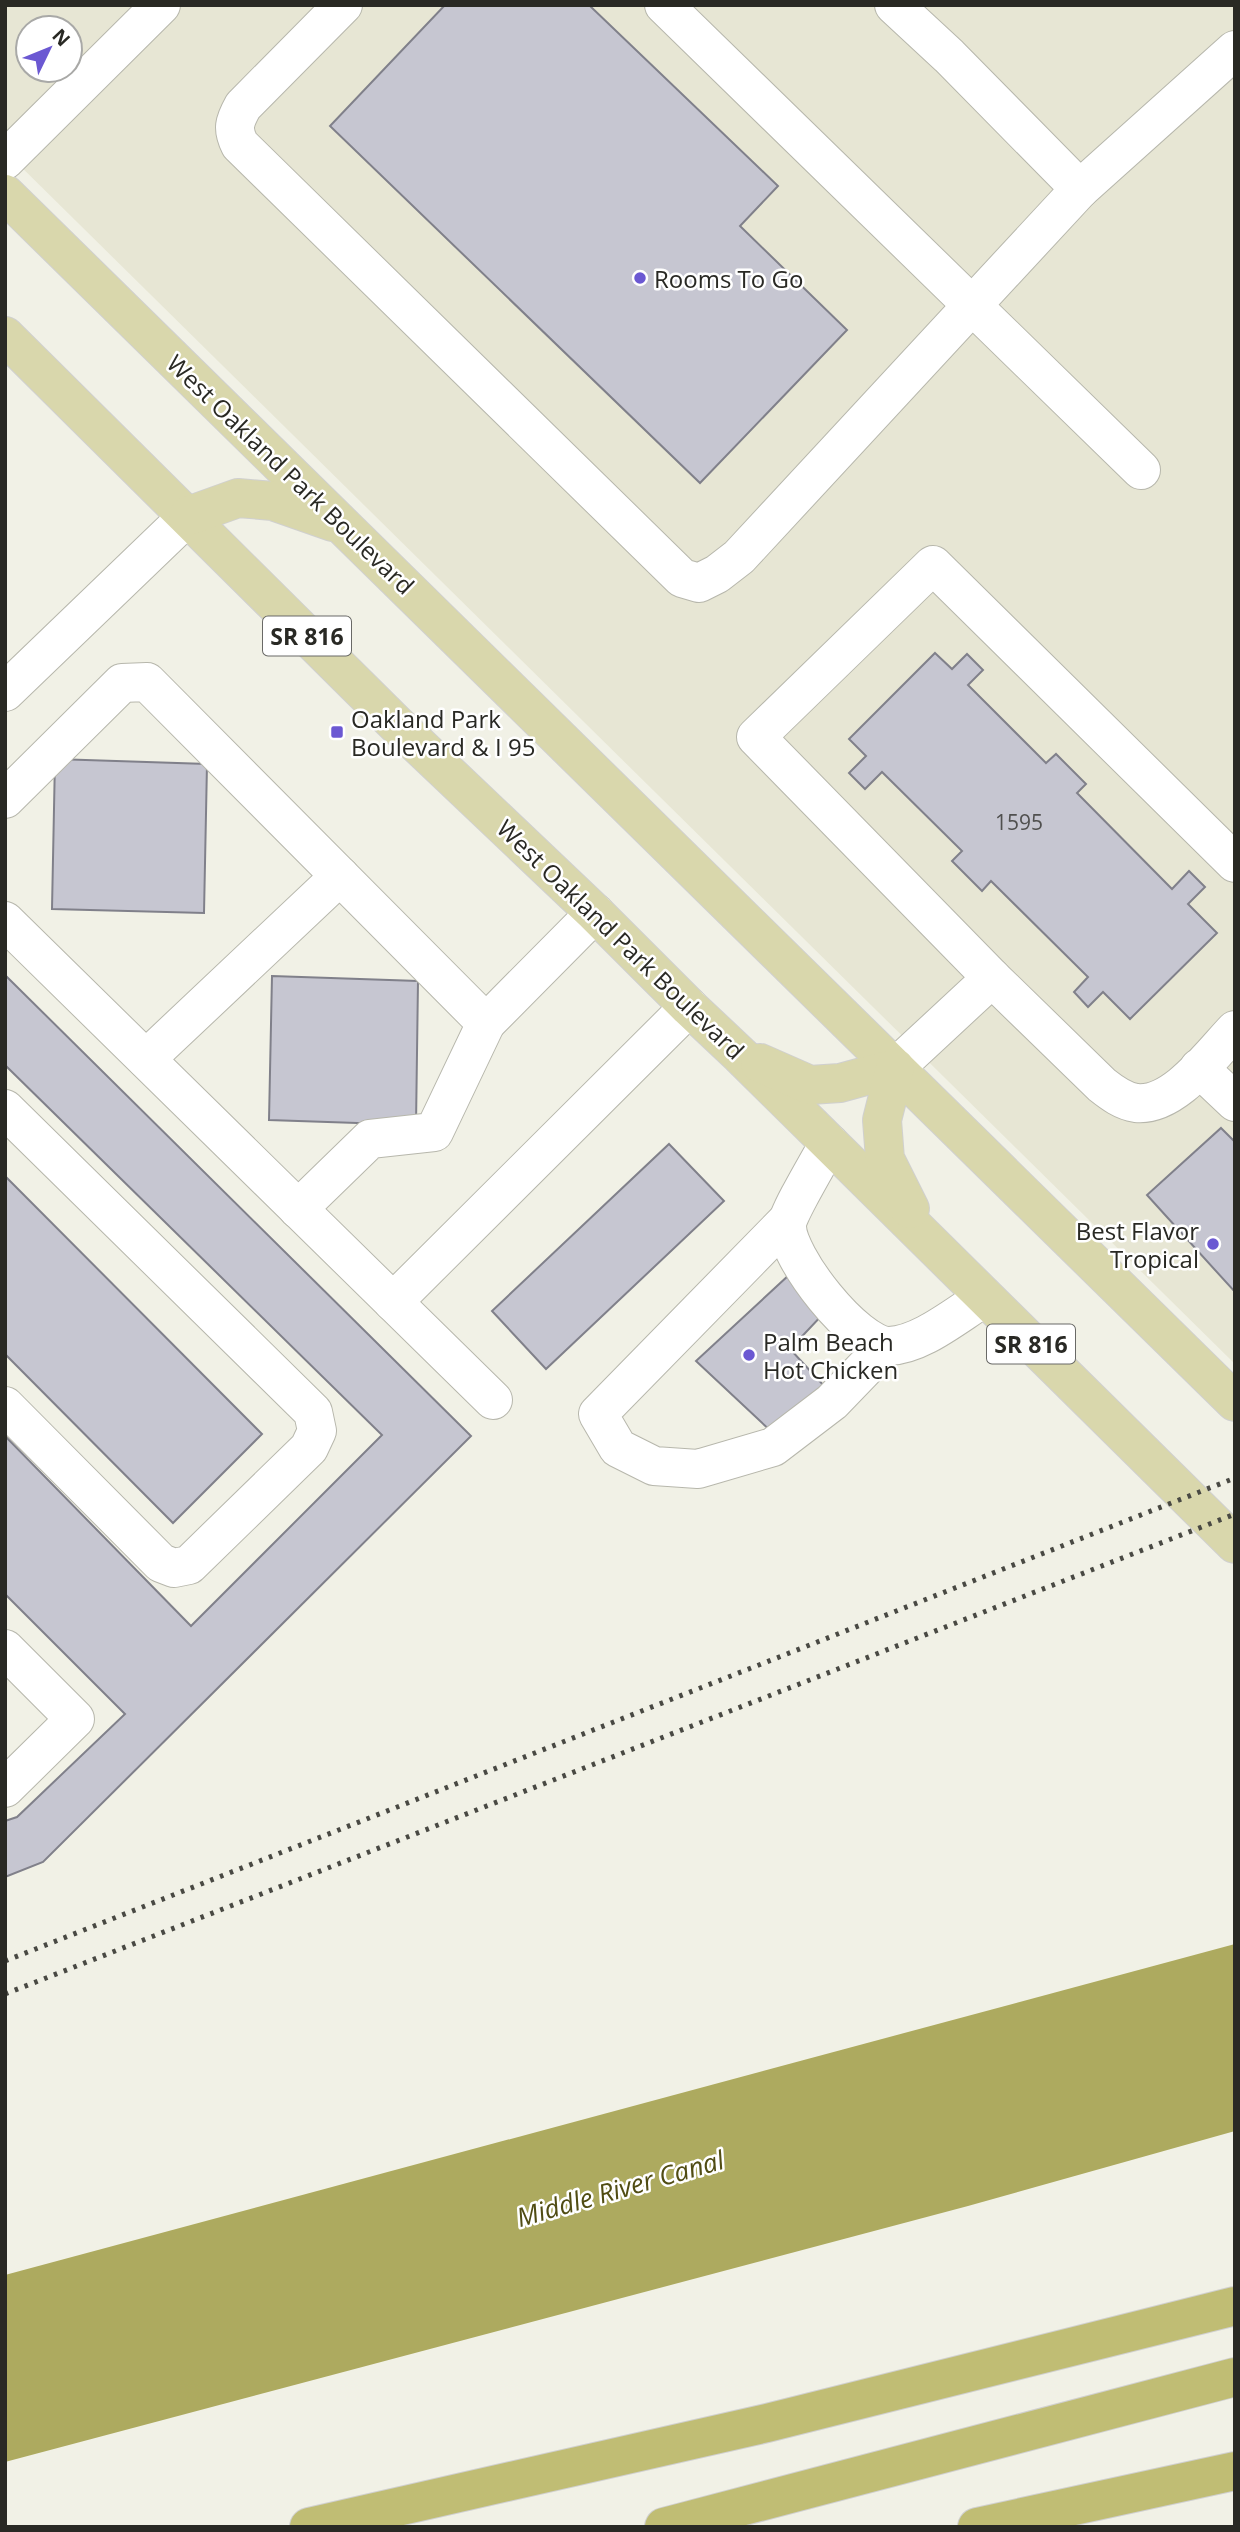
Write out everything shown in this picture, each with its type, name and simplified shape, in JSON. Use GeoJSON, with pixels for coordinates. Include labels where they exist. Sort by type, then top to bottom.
{"type":"FeatureCollection","features":[{"type":"Feature","properties":{"kind":"highway"},"geometry":{"type":"LineString","coordinates":[[309,2527],[754,2426],[1235,2306]]}},
{"type":"Feature","properties":{"kind":"highway"},"geometry":{"type":"LineString","coordinates":[[664,2527],[1235,2377]]}},
{"type":"Feature","properties":{"kind":"highway"},"geometry":{"type":"LineString","coordinates":[[976,2527],[1235,2471]]}},
{"type":"Feature","properties":{"kind":"main road","name":"West Oakland Park Boulevard"},"geometry":{"type":"LineString","coordinates":[[5,194],[1235,1402]]}},
{"type":"Feature","properties":{"kind":"main road","name":"West Oakland Park Boulevard"},"geometry":{"type":"LineString","coordinates":[[5,336],[396,724],[595,913],[1235,1544]]}},
{"type":"Feature","properties":{"kind":"main road"},"geometry":{"type":"LineString","coordinates":[[188,516],[238,498],[273,501],[342,524]]}},
{"type":"Feature","properties":{"kind":"main road"},"geometry":{"type":"LineString","coordinates":[[740,1055],[810,1084],[840,1083],[895,1068],[882,1120],[885,1159],[925,1239]]}},
{"type":"Feature","properties":{"kind":"street"},"geometry":{"type":"LineString","coordinates":[[5,160],[160,5]]}},
{"type":"Feature","properties":{"kind":"street"},"geometry":{"type":"LineString","coordinates":[[343,5],[243,106],[233,132],[240,145],[682,578],[699,583],[717,574],[739,557],[1080,189],[1235,50]]}},
{"type":"Feature","properties":{"kind":"street"},"geometry":{"type":"LineString","coordinates":[[664,5],[1141,470]]}},
{"type":"Feature","properties":{"kind":"street"},"geometry":{"type":"LineString","coordinates":[[894,5],[949,56],[1080,189]]}},
{"type":"Feature","properties":{"kind":"street"},"geometry":{"type":"LineString","coordinates":[[5,692],[188,516]]}},
{"type":"Feature","properties":{"kind":"street"},"geometry":{"type":"LineString","coordinates":[[1235,863],[933,565],[756,737],[992,978],[1102,1085],[1117,1096],[1136,1103],[1157,1101],[1181,1086],[1235,1030]]}},
{"type":"Feature","properties":{"kind":"street"},"geometry":{"type":"LineString","coordinates":[[5,799],[122,683],[148,682],[486,1023]]}},
{"type":"Feature","properties":{"kind":"street"},"geometry":{"type":"LineString","coordinates":[[146,1059],[340,876]]}},
{"type":"Feature","properties":{"kind":"street"},"geometry":{"type":"LineString","coordinates":[[298,1209],[370,1139],[434,1132],[486,1023],[595,913]]}},
{"type":"Feature","properties":{"kind":"street"},"geometry":{"type":"LineString","coordinates":[[5,921],[492,1400]]}},
{"type":"Feature","properties":{"kind":"street"},"geometry":{"type":"LineString","coordinates":[[895,1068],[992,978]]}},
{"type":"Feature","properties":{"kind":"street"},"geometry":{"type":"LineString","coordinates":[[393,1302],[689,1007]]}},
{"type":"Feature","properties":{"kind":"street"},"geometry":{"type":"LineString","coordinates":[[1199,1068],[1235,1102]]}},
{"type":"Feature","properties":{"kind":"street"},"geometry":{"type":"LineString","coordinates":[[5,1109],[313,1412],[317,1431],[309,1448],[189,1565],[174,1569],[161,1563],[5,1406]]}},
{"type":"Feature","properties":{"kind":"street"},"geometry":{"type":"LineString","coordinates":[[829,1143],[786,1222],[598,1414],[618,1448],[654,1466],[698,1469],[773,1447],[832,1402],[886,1346]]}},
{"type":"Feature","properties":{"kind":"street"},"geometry":{"type":"LineString","coordinates":[[786,1222],[791,1246],[812,1281],[855,1330],[886,1346],[913,1343],[984,1298]]}},
{"type":"Feature","properties":{"kind":"street"},"geometry":{"type":"LineString","coordinates":[[5,1649],[75,1719],[5,1788]]}},
{"type":"Feature","properties":{"kind":"shaded area"},"geometry":{"type":"Polygon","coordinates":[[[5,5],[1235,5],[1235,1364],[5,151],[5,5]]]}},
{"type":"Feature","properties":{"kind":"water","name":"Middle River Canal"},"geometry":{"type":"Polygon","coordinates":[[[1235,1944],[1235,2131],[968,2206],[5,2462],[5,2275],[1235,1944]]]}},
{"type":"Feature","properties":{"kind":"building","name":"Rooms To Go"},"geometry":{"type":"Polygon","coordinates":[[[445,5],[589,5],[778,186],[740,226],[847,330],[700,483],[330,126],[445,5]]]}},
{"type":"Feature","properties":{"kind":"building"},"geometry":{"type":"Polygon","coordinates":[[[935,653],[952,669],[967,654],[983,670],[968,685],[1046,763],[1056,754],[1086,784],[1077,793],[1172,889],[1189,871],[1205,887],[1188,904],[1217,933],[1130,1019],[1103,992],[1088,1007],[1074,992],[1088,977],[991,881],[982,891],[952,861],[962,851],[882,772],[865,789],[849,773],[866,756],[849,739],[935,653]]]}},
{"type":"Feature","properties":{"kind":"building"},"geometry":{"type":"Polygon","coordinates":[[[55,759],[207,764],[204,913],[52,909],[55,759]]]}},
{"type":"Feature","properties":{"kind":"building"},"geometry":{"type":"Polygon","coordinates":[[[5,975],[471,1436],[43,1862],[5,1877],[5,1821],[17,1817],[125,1714],[5,1594],[5,1436],[191,1626],[382,1435],[5,1065],[5,975]]]}},
{"type":"Feature","properties":{"kind":"building"},"geometry":{"type":"Polygon","coordinates":[[[272,976],[418,981],[416,1125],[269,1120],[272,976]]]}},
{"type":"Feature","properties":{"kind":"building","name":"Best Flavor Tropical"},"geometry":{"type":"Polygon","coordinates":[[[1221,1128],[1235,1142],[1235,1292],[1147,1195],[1221,1128]]]}},
{"type":"Feature","properties":{"kind":"building"},"geometry":{"type":"Polygon","coordinates":[[[669,1144],[724,1201],[546,1369],[492,1311],[669,1144]]]}},
{"type":"Feature","properties":{"kind":"building"},"geometry":{"type":"Polygon","coordinates":[[[5,1176],[262,1434],[173,1523],[5,1354],[5,1176]]]}},
{"type":"Feature","properties":{"kind":"building","name":"Palm Beach Hot Chicken"},"geometry":{"type":"Polygon","coordinates":[[[789,1275],[825,1312],[790,1349],[826,1388],[775,1435],[696,1361],[789,1275]]]}},
{"type":"Feature","properties":{"kind":"railway"},"geometry":{"type":"LineString","coordinates":[[5,1961],[1235,1478]]}},
{"type":"Feature","properties":{"kind":"railway"},"geometry":{"type":"LineString","coordinates":[[5,1994],[1235,1514]]}},
{"type":"Feature","properties":{"kind":"place","name":"Rooms To Go"},"geometry":{"type":"Point","coordinates":[640,278]}},
{"type":"Feature","properties":{"kind":"place","name":"Oakland Park Boulevard & I 95"},"geometry":{"type":"Point","coordinates":[337,732]}},
{"type":"Feature","properties":{"kind":"place","name":"Best Flavor Tropical"},"geometry":{"type":"Point","coordinates":[1213,1244]}},
{"type":"Feature","properties":{"kind":"place","name":"Palm Beach Hot Chicken"},"geometry":{"type":"Point","coordinates":[749,1355]}}]}
